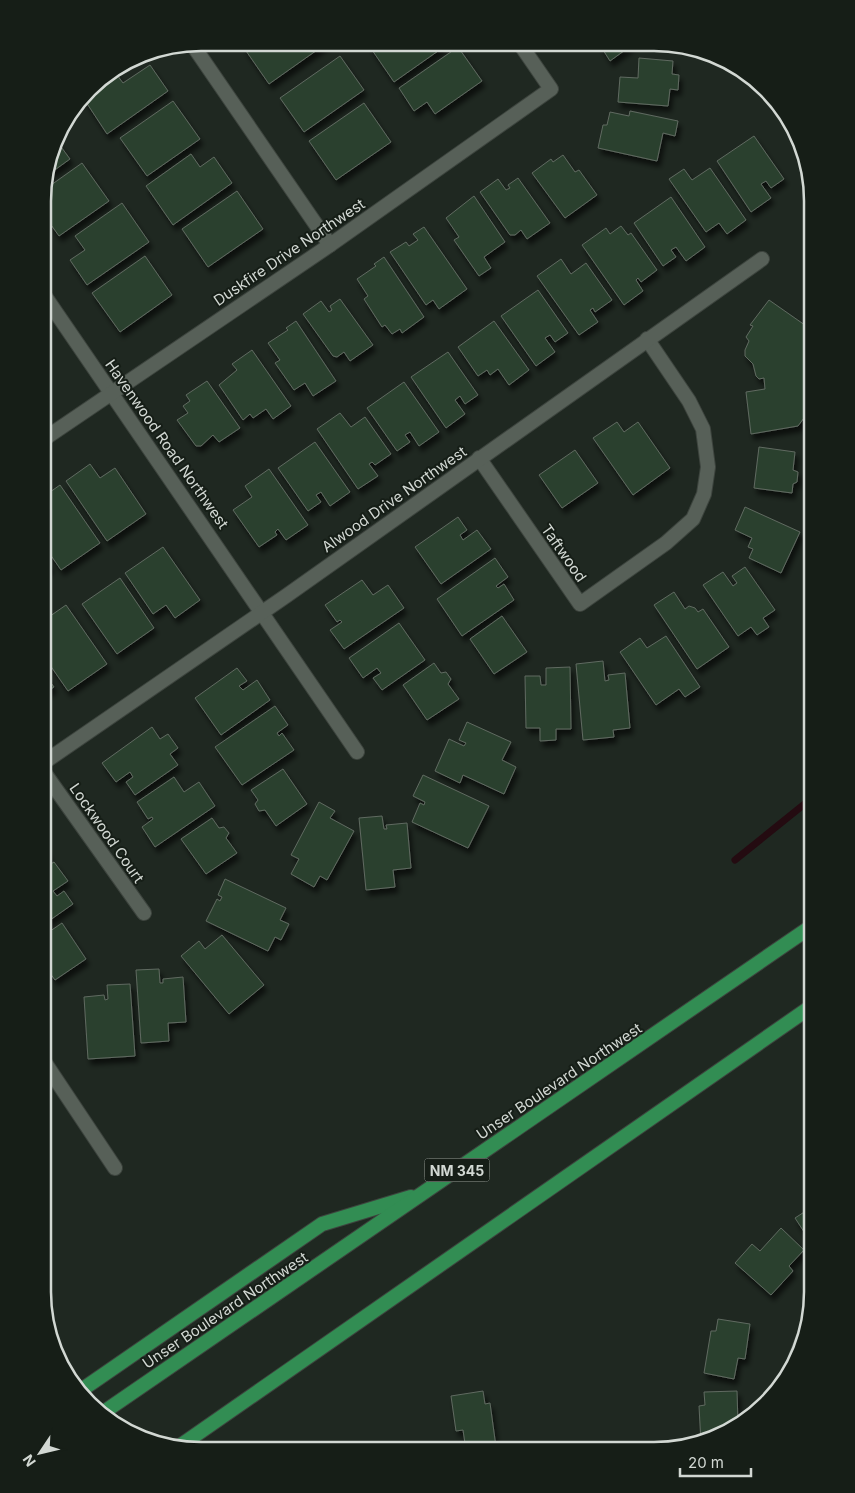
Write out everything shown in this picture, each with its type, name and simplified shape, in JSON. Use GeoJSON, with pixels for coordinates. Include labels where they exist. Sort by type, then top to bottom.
{"type":"FeatureCollection","features":[{"type":"Feature","properties":{"kind":"main road","name":"Unser Boulevard Northwest"},"geometry":{"type":"LineString","coordinates":[[108,1409],[803,932]]}},
{"type":"Feature","properties":{"kind":"main road"},"geometry":{"type":"LineString","coordinates":[[188,1441],[803,1012]]}},
{"type":"Feature","properties":{"kind":"main road"},"geometry":{"type":"LineString","coordinates":[[86,1387],[322,1224],[423,1193]]}},
{"type":"Feature","properties":{"kind":"street","name":"Duskfire Drive Northwest"},"geometry":{"type":"LineString","coordinates":[[51,434],[330,245],[551,89],[525,51]]}},
{"type":"Feature","properties":{"kind":"street"},"geometry":{"type":"LineString","coordinates":[[197,52],[330,245]]}},
{"type":"Feature","properties":{"kind":"street","name":"Alwood Drive Northwest"},"geometry":{"type":"LineString","coordinates":[[51,758],[263,612],[762,259]]}},
{"type":"Feature","properties":{"kind":"street","name":"Havenwood Road Northwest"},"geometry":{"type":"LineString","coordinates":[[51,305],[263,612],[357,752]]}},
{"type":"Feature","properties":{"kind":"street","name":"Taftwood"},"geometry":{"type":"LineString","coordinates":[[479,458],[580,604],[666,543],[692,519],[704,494],[708,467],[703,429],[689,401],[647,339]]}},
{"type":"Feature","properties":{"kind":"street","name":"Lockwood Court"},"geometry":{"type":"LineString","coordinates":[[51,782],[144,913]]}},
{"type":"Feature","properties":{"kind":"street"},"geometry":{"type":"LineString","coordinates":[[51,1072],[115,1168]]}},
{"type":"Feature","properties":{"kind":"building"},"geometry":{"type":"Polygon","coordinates":[[[437,51],[394,82],[373,52],[437,51]]]}},
{"type":"Feature","properties":{"kind":"building"},"geometry":{"type":"Polygon","coordinates":[[[452,51],[461,51],[482,81],[435,114],[427,102],[414,111],[399,88],[452,51]]]}},
{"type":"Feature","properties":{"kind":"building"},"geometry":{"type":"Polygon","coordinates":[[[604,51],[624,51],[610,61],[604,51]]]}},
{"type":"Feature","properties":{"kind":"building"},"geometry":{"type":"Polygon","coordinates":[[[247,52],[315,52],[269,84],[247,52]]]}},
{"type":"Feature","properties":{"kind":"building"},"geometry":{"type":"Polygon","coordinates":[[[340,56],[364,90],[304,132],[280,98],[340,56]]]}},
{"type":"Feature","properties":{"kind":"building"},"geometry":{"type":"Polygon","coordinates":[[[639,58],[673,61],[672,74],[679,75],[678,90],[670,89],[668,106],[618,102],[620,77],[638,78],[639,58]]]}},
{"type":"Feature","properties":{"kind":"building"},"geometry":{"type":"Polygon","coordinates":[[[150,65],[168,91],[107,134],[88,105],[118,76],[123,83],[150,65]]]}},
{"type":"Feature","properties":{"kind":"building"},"geometry":{"type":"Polygon","coordinates":[[[173,101],[200,139],[147,176],[120,138],[173,101]]]}},
{"type":"Feature","properties":{"kind":"building"},"geometry":{"type":"Polygon","coordinates":[[[364,103],[391,142],[336,180],[309,141],[364,103]]]}},
{"type":"Feature","properties":{"kind":"building"},"geometry":{"type":"Polygon","coordinates":[[[630,111],[678,121],[675,136],[663,133],[657,161],[598,148],[603,125],[607,125],[610,112],[629,116],[630,111]]]}},
{"type":"Feature","properties":{"kind":"building"},"geometry":{"type":"Polygon","coordinates":[[[754,136],[784,179],[771,188],[766,181],[761,184],[771,198],[751,212],[717,161],[754,136]]]}},
{"type":"Feature","properties":{"kind":"building"},"geometry":{"type":"Polygon","coordinates":[[[61,147],[70,159],[55,170],[61,147]]]}},
{"type":"Feature","properties":{"kind":"building"},"geometry":{"type":"Polygon","coordinates":[[[191,154],[200,167],[214,157],[232,183],[173,225],[146,186],[191,154]]]}},
{"type":"Feature","properties":{"kind":"building"},"geometry":{"type":"Polygon","coordinates":[[[563,155],[575,172],[579,170],[597,195],[565,218],[532,173],[551,159],[553,162],[563,155]]]}},
{"type":"Feature","properties":{"kind":"building"},"geometry":{"type":"Polygon","coordinates":[[[82,163],[109,201],[59,236],[51,225],[53,184],[82,163]]]}},
{"type":"Feature","properties":{"kind":"building"},"geometry":{"type":"Polygon","coordinates":[[[710,168],[746,220],[727,234],[719,223],[706,232],[669,179],[684,169],[692,180],[710,168]]]}},
{"type":"Feature","properties":{"kind":"building"},"geometry":{"type":"Polygon","coordinates":[[[518,178],[550,223],[527,239],[521,230],[515,235],[510,235],[480,192],[498,179],[506,190],[510,188],[508,185],[518,178]]]}},
{"type":"Feature","properties":{"kind":"building"},"geometry":{"type":"Polygon","coordinates":[[[237,191],[263,229],[208,267],[182,229],[237,191]]]}},
{"type":"Feature","properties":{"kind":"building"},"geometry":{"type":"Polygon","coordinates":[[[474,196],[505,242],[484,257],[491,268],[479,276],[454,240],[459,237],[446,218],[474,196]]]}},
{"type":"Feature","properties":{"kind":"building"},"geometry":{"type":"Polygon","coordinates":[[[671,197],[705,247],[686,261],[676,247],[671,250],[676,257],[663,266],[634,223],[671,197]]]}},
{"type":"Feature","properties":{"kind":"building"},"geometry":{"type":"Polygon","coordinates":[[[122,203],[149,242],[87,285],[70,260],[85,250],[75,236],[122,203]]]}},
{"type":"Feature","properties":{"kind":"building"},"geometry":{"type":"Polygon","coordinates":[[[621,226],[628,235],[631,233],[657,270],[641,282],[638,278],[636,280],[643,291],[624,305],[582,245],[606,228],[610,234],[621,226]]]}},
{"type":"Feature","properties":{"kind":"building"},"geometry":{"type":"Polygon","coordinates":[[[424,227],[467,289],[439,309],[433,300],[426,305],[390,252],[406,242],[409,246],[418,240],[413,234],[424,227]]]}},
{"type":"Feature","properties":{"kind":"building"},"geometry":{"type":"Polygon","coordinates":[[[145,256],[172,295],[120,332],[92,293],[145,256]]]}},
{"type":"Feature","properties":{"kind":"building"},"geometry":{"type":"Polygon","coordinates":[[[384,257],[424,317],[402,333],[400,329],[392,334],[385,325],[382,327],[364,299],[368,296],[357,279],[376,266],[374,264],[384,257]]]}},
{"type":"Feature","properties":{"kind":"building"},"geometry":{"type":"Polygon","coordinates":[[[561,259],[571,274],[586,263],[612,300],[595,312],[593,308],[590,310],[598,322],[579,335],[537,276],[561,259]]]}},
{"type":"Feature","properties":{"kind":"building"},"geometry":{"type":"Polygon","coordinates":[[[538,290],[568,333],[555,342],[550,335],[545,338],[555,352],[536,366],[501,316],[538,290]]]}},
{"type":"Feature","properties":{"kind":"building"},"geometry":{"type":"Polygon","coordinates":[[[340,299],[373,345],[350,361],[344,352],[337,357],[333,356],[303,314],[321,301],[329,312],[332,310],[330,306],[340,299]]]}},
{"type":"Feature","properties":{"kind":"building"},"geometry":{"type":"Polygon","coordinates":[[[769,300],[804,324],[804,418],[798,426],[751,434],[746,392],[765,389],[764,378],[759,379],[756,376],[753,364],[745,356],[745,350],[749,341],[746,337],[753,326],[750,325],[769,300]]]}},
{"type":"Feature","properties":{"kind":"building"},"geometry":{"type":"Polygon","coordinates":[[[296,321],[336,381],[313,396],[305,383],[294,390],[275,363],[280,360],[268,343],[288,330],[286,328],[296,321]]]}},
{"type":"Feature","properties":{"kind":"building"},"geometry":{"type":"Polygon","coordinates":[[[494,321],[529,370],[509,385],[498,369],[490,375],[487,370],[478,376],[458,347],[494,321]]]}},
{"type":"Feature","properties":{"kind":"building"},"geometry":{"type":"Polygon","coordinates":[[[252,350],[291,406],[273,419],[266,409],[253,418],[250,414],[243,420],[219,385],[237,370],[232,364],[252,350]]]}},
{"type":"Feature","properties":{"kind":"building"},"geometry":{"type":"Polygon","coordinates":[[[448,352],[478,395],[465,404],[460,396],[455,400],[465,414],[446,428],[411,377],[448,352]]]}},
{"type":"Feature","properties":{"kind":"building"},"geometry":{"type":"Polygon","coordinates":[[[207,381],[240,428],[219,442],[213,435],[201,446],[196,446],[177,420],[188,413],[183,406],[190,401],[186,395],[207,381]]]}},
{"type":"Feature","properties":{"kind":"building"},"geometry":{"type":"Polygon","coordinates":[[[404,382],[439,432],[419,446],[410,432],[405,435],[410,442],[397,451],[367,408],[404,382]]]}},
{"type":"Feature","properties":{"kind":"building"},"geometry":{"type":"Polygon","coordinates":[[[340,413],[351,427],[365,417],[391,454],[375,465],[372,462],[369,464],[378,476],[358,489],[317,429],[340,413]]]}},
{"type":"Feature","properties":{"kind":"building"},"geometry":{"type":"Polygon","coordinates":[[[617,422],[624,432],[638,422],[670,468],[633,495],[593,438],[617,422]]]}},
{"type":"Feature","properties":{"kind":"building"},"geometry":{"type":"Polygon","coordinates":[[[315,442],[350,492],[330,506],[321,492],[316,495],[321,502],[308,511],[278,468],[315,442]]]}},
{"type":"Feature","properties":{"kind":"building"},"geometry":{"type":"Polygon","coordinates":[[[759,447],[795,452],[793,470],[798,472],[797,482],[793,484],[792,493],[754,488],[759,447]]]}},
{"type":"Feature","properties":{"kind":"building"},"geometry":{"type":"Polygon","coordinates":[[[575,450],[598,483],[562,508],[539,475],[575,450]]]}},
{"type":"Feature","properties":{"kind":"building"},"geometry":{"type":"Polygon","coordinates":[[[90,464],[100,478],[115,468],[146,514],[107,541],[66,481],[90,464]]]}},
{"type":"Feature","properties":{"kind":"building"},"geometry":{"type":"Polygon","coordinates":[[[269,469],[308,525],[286,540],[278,529],[275,532],[277,535],[259,547],[233,510],[252,497],[245,486],[269,469]]]}},
{"type":"Feature","properties":{"kind":"building"},"geometry":{"type":"Polygon","coordinates":[[[60,485],[100,543],[61,570],[51,556],[51,491],[60,485]]]}},
{"type":"Feature","properties":{"kind":"building"},"geometry":{"type":"Polygon","coordinates":[[[745,507],[800,532],[781,573],[749,558],[753,549],[748,547],[752,538],[735,530],[745,507]]]}},
{"type":"Feature","properties":{"kind":"building"},"geometry":{"type":"Polygon","coordinates":[[[458,517],[467,530],[460,535],[463,540],[477,530],[491,549],[441,584],[415,547],[458,517]]]}},
{"type":"Feature","properties":{"kind":"building"},"geometry":{"type":"Polygon","coordinates":[[[163,547],[200,600],[175,618],[166,605],[153,614],[125,573],[163,547]]]}},
{"type":"Feature","properties":{"kind":"building"},"geometry":{"type":"Polygon","coordinates":[[[495,558],[508,577],[496,586],[498,588],[504,584],[514,600],[462,636],[437,599],[495,558]]]}},
{"type":"Feature","properties":{"kind":"building"},"geometry":{"type":"Polygon","coordinates":[[[745,567],[775,610],[763,618],[769,627],[757,635],[751,627],[738,636],[703,585],[723,572],[733,586],[737,583],[732,576],[745,567]]]}},
{"type":"Feature","properties":{"kind":"building"},"geometry":{"type":"Polygon","coordinates":[[[120,578],[154,628],[117,654],[82,604],[120,578]]]}},
{"type":"Feature","properties":{"kind":"building"},"geometry":{"type":"Polygon","coordinates":[[[362,580],[373,595],[388,585],[404,608],[344,649],[330,630],[342,622],[340,620],[337,622],[325,605],[362,580]]]}},
{"type":"Feature","properties":{"kind":"building"},"geometry":{"type":"Polygon","coordinates":[[[674,592],[685,609],[689,606],[695,608],[698,612],[703,609],[729,647],[697,669],[654,605],[674,592]]]}},
{"type":"Feature","properties":{"kind":"building"},"geometry":{"type":"Polygon","coordinates":[[[66,605],[107,664],[68,691],[51,667],[51,615],[66,605]]]}},
{"type":"Feature","properties":{"kind":"building"},"geometry":{"type":"Polygon","coordinates":[[[502,616],[527,652],[494,674],[470,639],[502,616]]]}},
{"type":"Feature","properties":{"kind":"building"},"geometry":{"type":"Polygon","coordinates":[[[399,623],[425,660],[382,690],[373,678],[381,673],[377,668],[363,678],[349,658],[399,623]]]}},
{"type":"Feature","properties":{"kind":"building"},"geometry":{"type":"Polygon","coordinates":[[[666,636],[700,687],[685,697],[679,689],[656,705],[620,652],[640,638],[647,648],[666,636]]]}},
{"type":"Feature","properties":{"kind":"building"},"geometry":{"type":"Polygon","coordinates":[[[603,661],[605,681],[609,680],[608,675],[625,673],[630,728],[613,730],[614,737],[583,740],[576,664],[603,661]]]}},
{"type":"Feature","properties":{"kind":"building"},"geometry":{"type":"Polygon","coordinates":[[[434,663],[441,673],[446,672],[451,679],[448,684],[459,699],[427,720],[403,685],[434,663]]]}},
{"type":"Feature","properties":{"kind":"building"},"geometry":{"type":"Polygon","coordinates":[[[570,667],[571,729],[556,729],[556,740],[540,741],[540,728],[526,728],[525,676],[540,676],[541,685],[546,685],[546,668],[570,667]]]}},
{"type":"Feature","properties":{"kind":"building"},"geometry":{"type":"Polygon","coordinates":[[[237,668],[247,681],[239,686],[243,690],[257,680],[270,700],[221,735],[195,698],[237,668]]]}},
{"type":"Feature","properties":{"kind":"building"},"geometry":{"type":"Polygon","coordinates":[[[275,706],[288,725],[277,733],[279,736],[282,733],[294,750],[242,785],[215,747],[275,706]]]}},
{"type":"Feature","properties":{"kind":"building"},"geometry":{"type":"Polygon","coordinates":[[[467,722],[511,742],[502,760],[516,767],[504,794],[463,775],[460,783],[435,771],[449,739],[464,746],[466,743],[459,740],[467,722]]]}},
{"type":"Feature","properties":{"kind":"building"},"geometry":{"type":"Polygon","coordinates":[[[152,727],[160,739],[168,734],[178,748],[170,754],[178,765],[135,795],[126,782],[133,777],[130,772],[116,782],[102,763],[152,727]]]}},
{"type":"Feature","properties":{"kind":"building"},"geometry":{"type":"Polygon","coordinates":[[[283,769],[307,804],[276,826],[265,810],[259,811],[255,804],[258,800],[251,790],[283,769]]]}},
{"type":"Feature","properties":{"kind":"building"},"geometry":{"type":"Polygon","coordinates":[[[423,775],[489,806],[468,848],[412,822],[420,803],[424,805],[425,802],[413,796],[423,775]]]}},
{"type":"Feature","properties":{"kind":"building"},"geometry":{"type":"Polygon","coordinates":[[[174,777],[184,792],[199,782],[215,806],[155,847],[142,827],[153,819],[152,817],[148,819],[137,802],[174,777]]]}},
{"type":"Feature","properties":{"kind":"building"},"geometry":{"type":"Polygon","coordinates":[[[319,802],[335,811],[330,818],[354,831],[327,880],[320,876],[314,887],[291,874],[299,859],[291,855],[319,802]]]}},
{"type":"Feature","properties":{"kind":"building"},"geometry":{"type":"Polygon","coordinates":[[[382,816],[384,829],[387,829],[386,825],[407,823],[411,868],[393,870],[395,887],[366,890],[359,818],[382,816]]]}},
{"type":"Feature","properties":{"kind":"building"},"geometry":{"type":"Polygon","coordinates":[[[212,818],[219,828],[224,827],[229,833],[226,838],[237,853],[206,874],[181,839],[212,818]]]}},
{"type":"Feature","properties":{"kind":"building"},"geometry":{"type":"Polygon","coordinates":[[[54,862],[68,881],[53,891],[57,896],[64,891],[73,904],[51,919],[51,864],[54,862]]]}},
{"type":"Feature","properties":{"kind":"building"},"geometry":{"type":"Polygon","coordinates":[[[225,879],[286,908],[280,920],[289,924],[281,940],[275,937],[268,951],[206,921],[217,899],[220,901],[222,897],[218,895],[225,879]]]}},
{"type":"Feature","properties":{"kind":"building"},"geometry":{"type":"Polygon","coordinates":[[[62,923],[86,959],[55,980],[51,975],[51,931],[62,923]]]}},
{"type":"Feature","properties":{"kind":"building"},"geometry":{"type":"Polygon","coordinates":[[[222,935],[264,985],[229,1014],[181,956],[199,941],[205,949],[222,935]]]}},
{"type":"Feature","properties":{"kind":"building"},"geometry":{"type":"Polygon","coordinates":[[[159,969],[160,983],[163,983],[163,979],[183,977],[186,1022],[168,1023],[169,1041],[141,1043],[136,970],[159,969]]]}},
{"type":"Feature","properties":{"kind":"building"},"geometry":{"type":"Polygon","coordinates":[[[130,984],[135,1056],[88,1059],[84,997],[104,995],[105,1000],[108,999],[107,985],[130,984]]]}},
{"type":"Feature","properties":{"kind":"building"},"geometry":{"type":"Polygon","coordinates":[[[803,1213],[803,1230],[795,1218],[803,1213]]]}},
{"type":"Feature","properties":{"kind":"building"},"geometry":{"type":"Polygon","coordinates":[[[781,1228],[803,1249],[789,1266],[793,1271],[771,1295],[735,1263],[752,1244],[760,1251],[781,1228]]]}},
{"type":"Feature","properties":{"kind":"building"},"geometry":{"type":"Polygon","coordinates":[[[718,1319],[750,1324],[745,1359],[738,1358],[734,1379],[704,1373],[711,1331],[716,1331],[718,1319]]]}},
{"type":"Feature","properties":{"kind":"building"},"geometry":{"type":"Polygon","coordinates":[[[483,1391],[485,1404],[490,1403],[495,1442],[465,1442],[463,1430],[456,1431],[451,1396],[483,1391]]]}},
{"type":"Feature","properties":{"kind":"building"},"geometry":{"type":"Polygon","coordinates":[[[737,1391],[738,1416],[701,1434],[699,1406],[705,1405],[704,1392],[737,1391]]]}},
{"type":"Feature","properties":{"kind":"waterway"},"geometry":{"type":"LineString","coordinates":[[735,860],[803,805]]}}]}
